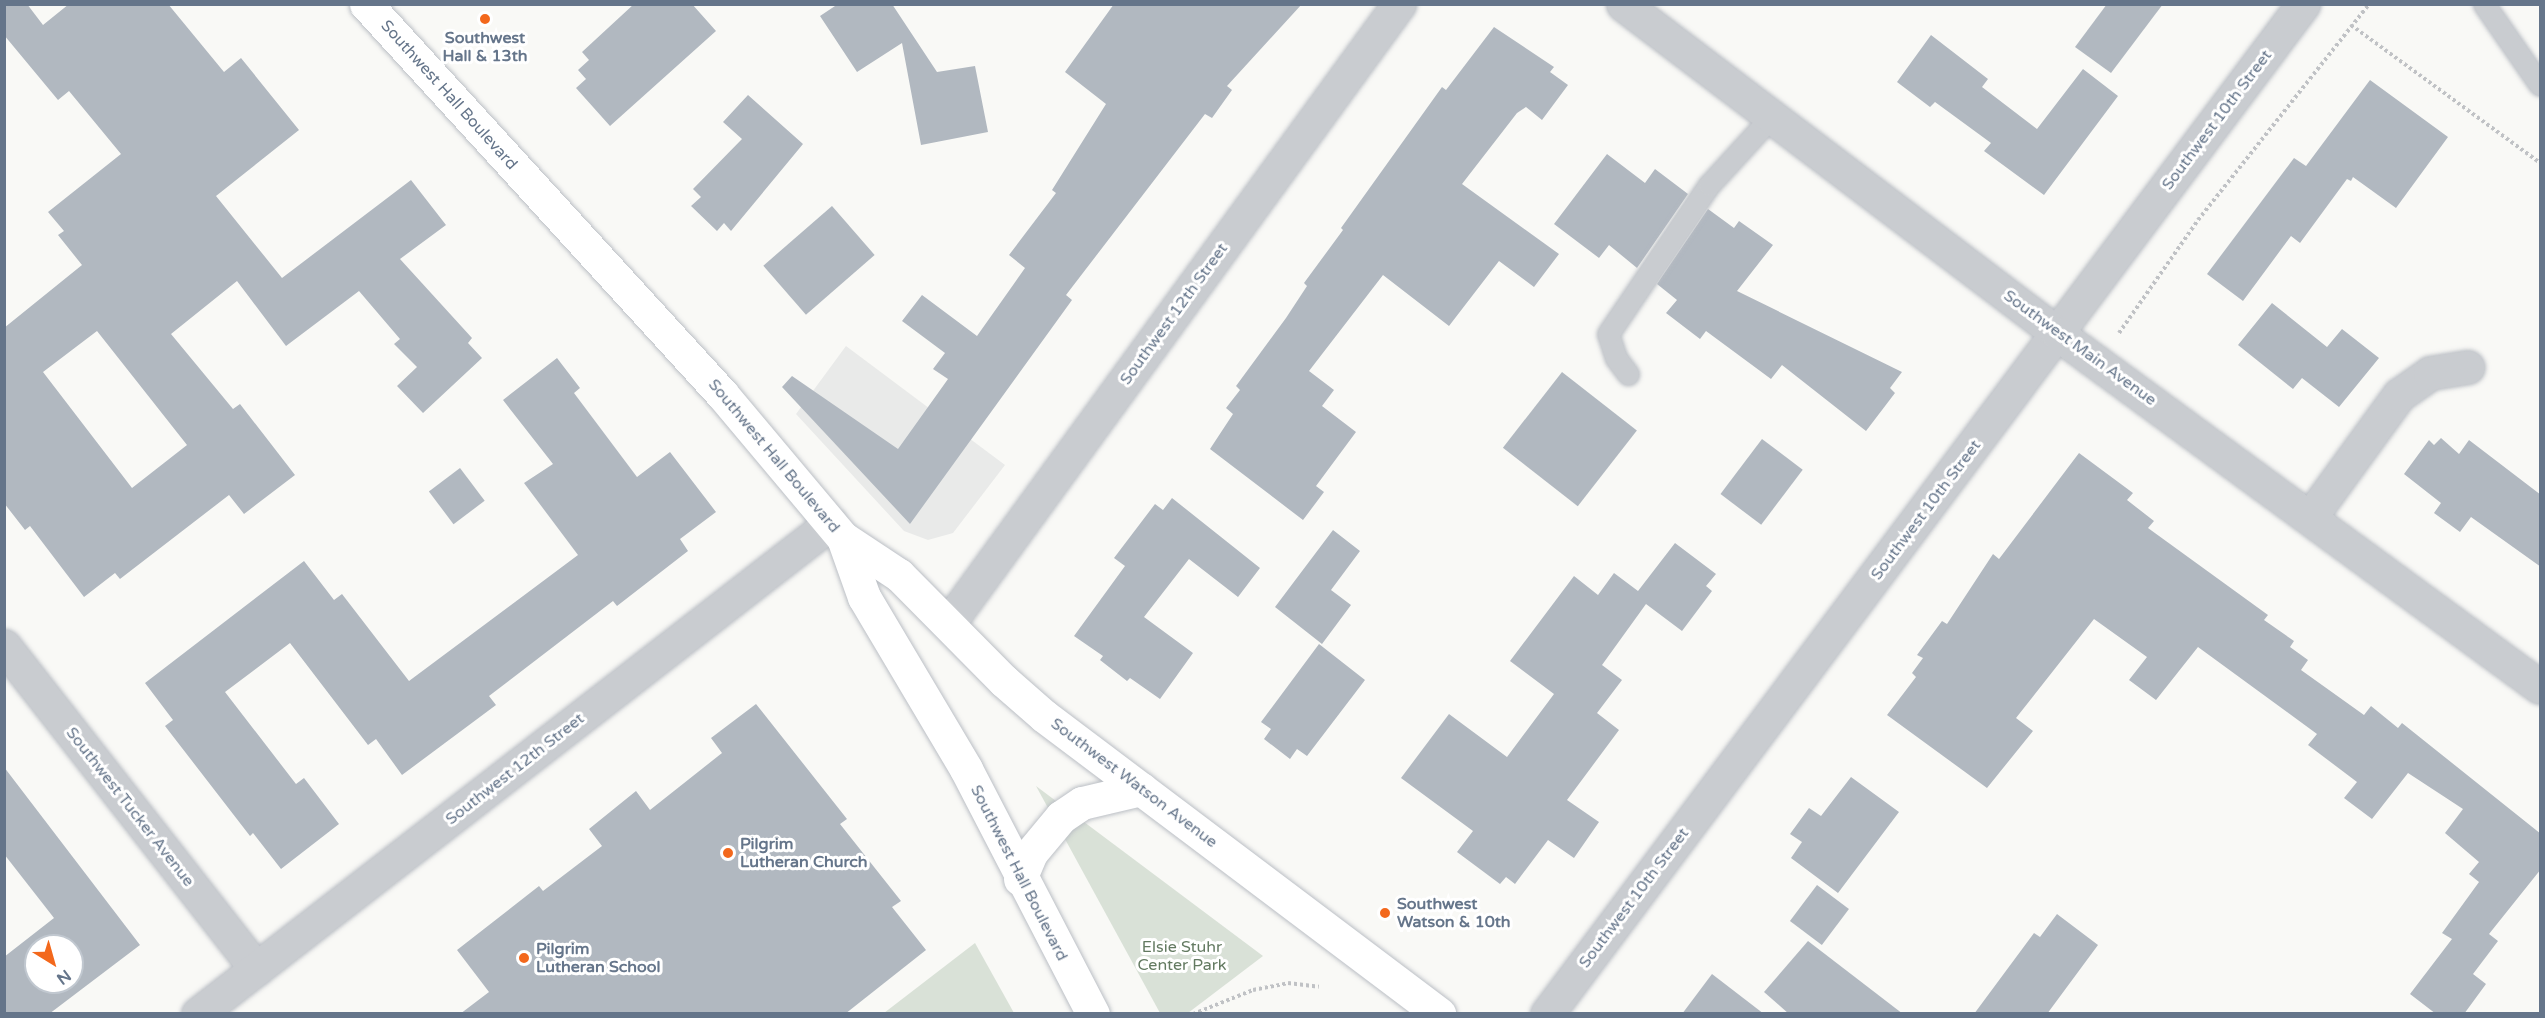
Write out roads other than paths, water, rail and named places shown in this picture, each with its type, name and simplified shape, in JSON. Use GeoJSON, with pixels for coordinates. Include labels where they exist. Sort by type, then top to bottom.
{"type":"FeatureCollection","features":[{"type":"Feature","properties":{"kind":"main road","name":"Southwest Hall Boulevard"},"geometry":{"type":"LineString","coordinates":[[366,4],[722,394],[837,531],[864,597],[966,769],[1020,879],[1093,1014]]}},
{"type":"Feature","properties":{"kind":"main road","name":"Southwest Watson Avenue"},"geometry":{"type":"LineString","coordinates":[[837,531],[899,575],[1028,702],[1439,1014]]}},
{"type":"Feature","properties":{"kind":"main road"},"geometry":{"type":"LineString","coordinates":[[1020,879],[1031,853],[1061,817],[1082,803],[1141,789]]}},
{"type":"Feature","properties":{"kind":"street","name":"Southwest 12th Street"},"geometry":{"type":"LineString","coordinates":[[948,624],[1399,4]]}},
{"type":"Feature","properties":{"kind":"street","name":"Southwest Main Avenue"},"geometry":{"type":"LineString","coordinates":[[1623,4],[2058,334],[2311,516],[2541,687]]}},
{"type":"Feature","properties":{"kind":"street","name":"Southwest 10th Street"},"geometry":{"type":"LineString","coordinates":[[1546,1014],[2058,334],[2303,4]]}},
{"type":"Feature","properties":{"kind":"street"},"geometry":{"type":"LineString","coordinates":[[2311,516],[2399,395],[2430,373],[2468,367]]}},
{"type":"Feature","properties":{"kind":"street","name":"Southwest 12th Street"},"geometry":{"type":"LineString","coordinates":[[198,1014],[837,531]]}},
{"type":"Feature","properties":{"kind":"street","name":"Southwest Tucker Avenue"},"geometry":{"type":"LineString","coordinates":[[4,646],[256,969]]}},
{"type":"Feature","properties":{"kind":"lane"},"geometry":{"type":"LineString","coordinates":[[2484,4],[2541,85]]}},
{"type":"Feature","properties":{"kind":"lane"},"geometry":{"type":"LineString","coordinates":[[1628,374],[1616,358],[1608,334],[1709,185],[1771,117]]}},
{"type":"Feature","properties":{"kind":"place","name":"Southwest Hall & 13th"},"geometry":{"type":"Point","coordinates":[485,19]}},
{"type":"Feature","properties":{"kind":"place","name":"Pilgrim Lutheran Church"},"geometry":{"type":"Point","coordinates":[728,853]}},
{"type":"Feature","properties":{"kind":"place","name":"Southwest Watson & 10th"},"geometry":{"type":"Point","coordinates":[1385,913]}},
{"type":"Feature","properties":{"kind":"place","name":"Pilgrim Lutheran School"},"geometry":{"type":"Point","coordinates":[524,958]}},
{"type":"Feature","properties":{"kind":"park label","name":"Elsie Stuhr Center Park"},"geometry":{"type":"Point","coordinates":[1182,956]}}]}
